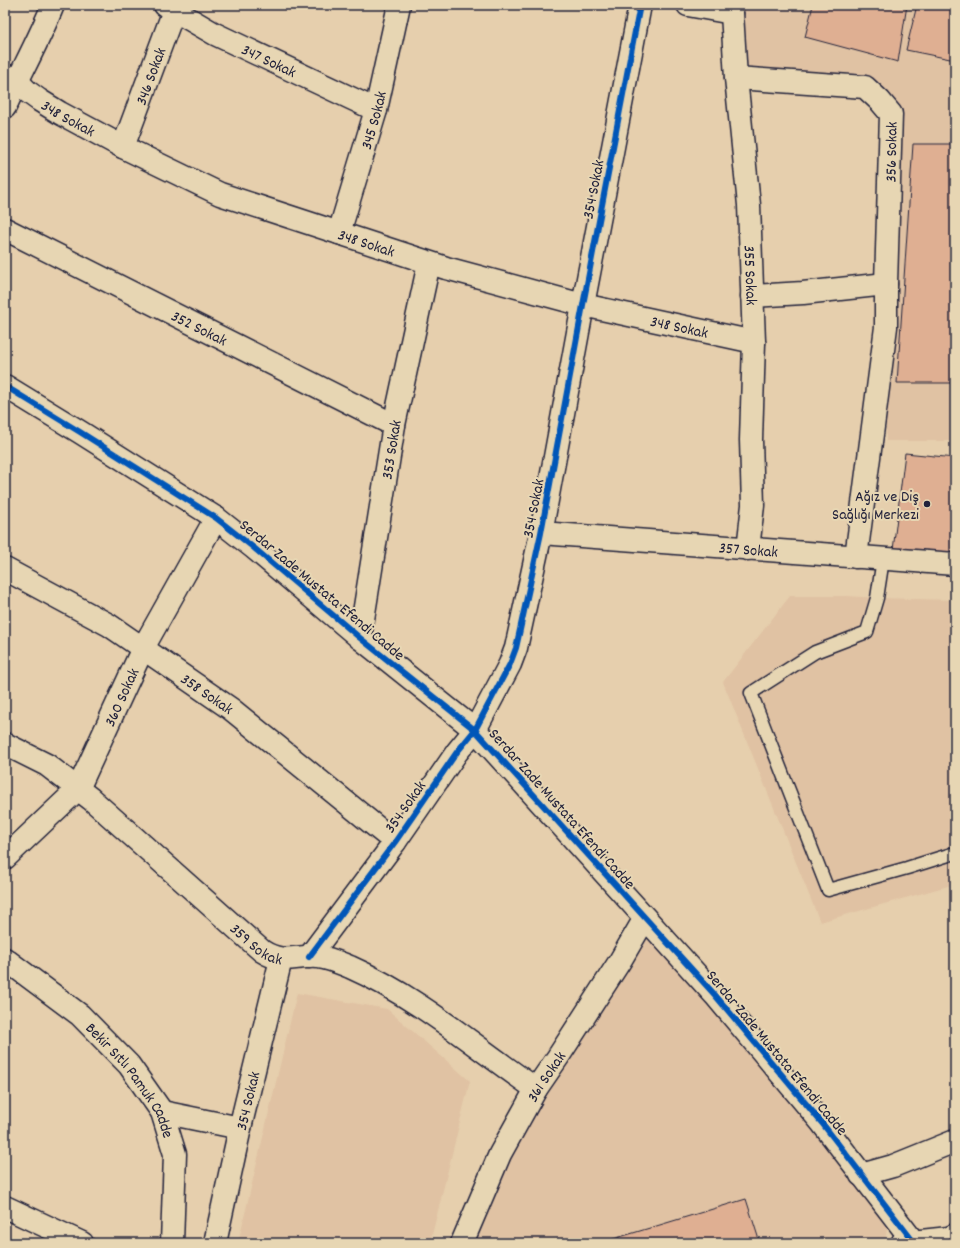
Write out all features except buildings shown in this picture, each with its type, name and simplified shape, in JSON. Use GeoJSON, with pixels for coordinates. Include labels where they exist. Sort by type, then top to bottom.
{"type":"FeatureCollection","features":[{"type":"Feature","properties":{"kind":"street"},"geometry":{"type":"LineString","coordinates":[[5,107],[11,78],[42,34],[53,5]]}},
{"type":"Feature","properties":{"kind":"street","name":"345 Sokak"},"geometry":{"type":"LineString","coordinates":[[339,233],[376,110],[399,5]]}},
{"type":"Feature","properties":{"kind":"street","name":"354 Sokak"},"geometry":{"type":"LineString","coordinates":[[309,957],[395,842],[457,752],[475,730],[510,664],[516,648],[541,533],[640,5]]}},
{"type":"Feature","properties":{"kind":"street"},"geometry":{"type":"LineString","coordinates":[[688,5],[729,9]]}},
{"type":"Feature","properties":{"kind":"street","name":"347 Sokak"},"geometry":{"type":"LineString","coordinates":[[172,7],[215,34],[376,110]]}},
{"type":"Feature","properties":{"kind":"street","name":"346 Sokak"},"geometry":{"type":"LineString","coordinates":[[123,147],[172,7]]}},
{"type":"Feature","properties":{"kind":"street","name":"355 Sokak"},"geometry":{"type":"LineString","coordinates":[[729,9],[749,204],[754,342],[752,440],[753,505],[748,549]]}},
{"type":"Feature","properties":{"kind":"street","name":"348 Sokak"},"geometry":{"type":"LineString","coordinates":[[11,78],[39,100],[60,113],[123,147],[220,194],[429,263],[583,305],[754,342]]}},
{"type":"Feature","properties":{"kind":"street","name":"356 Sokak"},"geometry":{"type":"LineString","coordinates":[[736,78],[865,87],[891,114],[886,327],[856,557]]}},
{"type":"Feature","properties":{"kind":"street","name":"352 Sokak"},"geometry":{"type":"LineString","coordinates":[[5,229],[394,426]]}},
{"type":"Feature","properties":{"kind":"street","name":"353 Sokak"},"geometry":{"type":"LineString","coordinates":[[360,638],[394,426],[429,263]]}},
{"type":"Feature","properties":{"kind":"street"},"geometry":{"type":"LineString","coordinates":[[752,296],[803,293],[886,284]]}},
{"type":"Feature","properties":{"kind":"street","name":"Serdar Zade Mustata Efendi Cadde"},"geometry":{"type":"LineString","coordinates":[[5,386],[216,518],[254,548],[360,638],[475,730],[715,995],[822,1123],[861,1174],[908,1242]]}},
{"type":"Feature","properties":{"kind":"street","name":"360 Sokak"},"geometry":{"type":"LineString","coordinates":[[5,858],[78,789],[143,648],[216,518]]}},
{"type":"Feature","properties":{"kind":"street","name":"357 Sokak"},"geometry":{"type":"LineString","coordinates":[[541,533],[955,564]]}},
{"type":"Feature","properties":{"kind":"street","name":"358 Sokak"},"geometry":{"type":"LineString","coordinates":[[5,568],[109,625],[231,709],[395,842]]}},
{"type":"Feature","properties":{"kind":"street","name":"359 Sokak"},"geometry":{"type":"LineString","coordinates":[[5,744],[47,765],[91,799],[262,950],[271,956],[281,959],[318,957],[341,964],[373,978],[406,996],[536,1089]]}},
{"type":"Feature","properties":{"kind":"street","name":"361 Sokak"},"geometry":{"type":"LineString","coordinates":[[462,1243],[500,1154],[536,1089],[616,968],[645,918]]}},
{"type":"Feature","properties":{"kind":"street","name":"Bekir Sıtlı Pamuk Cadde"},"geometry":{"type":"LineString","coordinates":[[5,959],[80,1015],[129,1065],[162,1112],[175,1154],[172,1243]]}},
{"type":"Feature","properties":{"kind":"street","name":"354 Sokak"},"geometry":{"type":"LineString","coordinates":[[214,1243],[281,959]]}},
{"type":"Feature","properties":{"kind":"street"},"geometry":{"type":"LineString","coordinates":[[162,1112],[240,1128]]}},
{"type":"Feature","properties":{"kind":"street"},"geometry":{"type":"LineString","coordinates":[[861,1174],[893,1166],[955,1141]]}},
{"type":"Feature","properties":{"kind":"street"},"geometry":{"type":"LineString","coordinates":[[5,1207],[82,1243]]}},
{"type":"Feature","properties":{"kind":"street"},"geometry":{"type":"LineString","coordinates":[[908,1242],[952,1238]]}},
{"type":"Feature","properties":{"kind":"lane"},"geometry":{"type":"LineString","coordinates":[[882,559],[877,598],[867,632],[815,652],[751,693],[828,890],[955,853]]}},
{"type":"Feature","properties":{"kind":"shaded area"},"geometry":{"type":"Polygon","coordinates":[[[731,5],[955,5],[955,441],[886,441],[886,327],[891,114],[865,87],[736,78],[731,5]]]}},
{"type":"Feature","properties":{"kind":"shaded area"},"geometry":{"type":"Polygon","coordinates":[[[790,596],[846,596],[955,600],[955,884],[820,922],[723,682],[790,596]]]}},
{"type":"Feature","properties":{"kind":"shaded area"},"geometry":{"type":"Polygon","coordinates":[[[645,918],[891,1213],[884,1243],[465,1243],[536,1089],[645,918]]]}},
{"type":"Feature","properties":{"kind":"shaded area"},"geometry":{"type":"Polygon","coordinates":[[[297,993],[387,1009],[470,1081],[430,1243],[238,1243],[297,993]]]}},
{"type":"Feature","properties":{"kind":"cycle path"},"geometry":{"type":"LineString","coordinates":[[309,957],[395,842],[457,752],[475,730],[510,664],[516,648],[541,533],[640,5]]}},
{"type":"Feature","properties":{"kind":"cycle path"},"geometry":{"type":"LineString","coordinates":[[5,386],[216,518],[254,548],[360,638],[475,730],[715,995],[822,1123],[913,1241]]}},
{"type":"Feature","properties":{"kind":"place","name":"Ağız ve Diş Sağlığı Merkezi"},"geometry":{"type":"Point","coordinates":[927,504]}}]}
